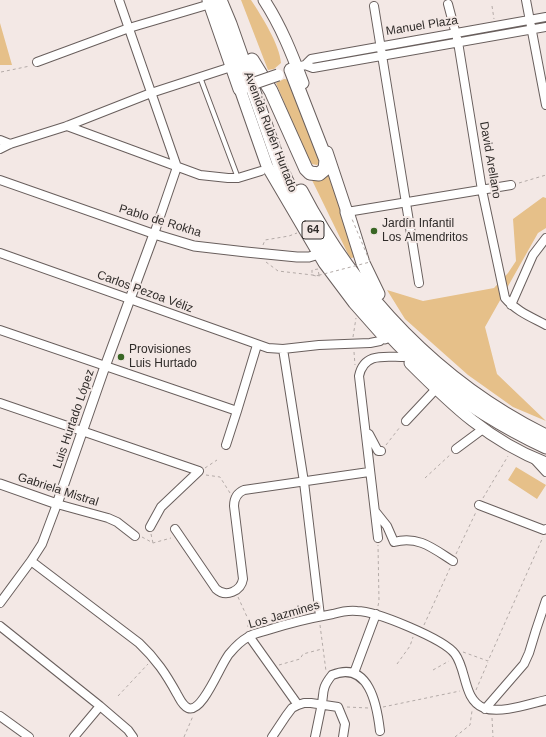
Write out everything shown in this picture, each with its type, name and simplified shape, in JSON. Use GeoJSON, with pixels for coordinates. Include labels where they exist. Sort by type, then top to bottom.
{"type":"FeatureCollection","features":[{"type":"Feature","properties":{"kind":"highway","name":"Avenida Rubén Hurtado"},"geometry":{"type":"LineString","coordinates":[[220,0],[283,172],[300,208],[324,250],[361,299],[407,352],[441,383],[480,411],[514,431],[546,447]]}},
{"type":"Feature","properties":{"kind":"highway","name":"Avenida Rubén Hurtado"},"geometry":{"type":"LineString","coordinates":[[230,0],[286,157],[311,210],[331,243],[377,303],[405,334],[443,370],[479,397],[502,411]]}},
{"type":"Feature","properties":{"kind":"highway"},"geometry":{"type":"LineString","coordinates":[[208,2],[245,87]]}},
{"type":"Feature","properties":{"kind":"highway"},"geometry":{"type":"LineString","coordinates":[[252,60],[269,87],[306,169],[310,173],[319,174],[325,168],[326,160],[298,67]]}},
{"type":"Feature","properties":{"kind":"highway"},"geometry":{"type":"LineString","coordinates":[[350,215],[357,246],[372,285],[405,334]]}},
{"type":"Feature","properties":{"kind":"highway"},"geometry":{"type":"LineString","coordinates":[[502,411],[546,429]]}},
{"type":"Feature","properties":{"kind":"highway","name":"64"},"geometry":{"type":"LineString","coordinates":[[502,411],[546,436]]}},
{"type":"Feature","properties":{"kind":"main road"},"geometry":{"type":"LineString","coordinates":[[255,0],[276,36],[298,67]]}},
{"type":"Feature","properties":{"kind":"main road"},"geometry":{"type":"LineString","coordinates":[[264,0],[281,29],[298,67],[350,215]]}},
{"type":"Feature","properties":{"kind":"main road","name":"Manuel Plaza"},"geometry":{"type":"LineString","coordinates":[[245,87],[298,67]]}},
{"type":"Feature","properties":{"kind":"main road"},"geometry":{"type":"LineString","coordinates":[[245,87],[267,166],[319,254],[354,303],[384,337],[459,410],[483,429],[533,458],[546,463]]}},
{"type":"Feature","properties":{"kind":"street"},"geometry":{"type":"LineString","coordinates":[[119,0],[177,168],[154,234]]}},
{"type":"Feature","properties":{"kind":"street"},"geometry":{"type":"LineString","coordinates":[[526,0],[533,29],[546,105]]}},
{"type":"Feature","properties":{"kind":"street"},"geometry":{"type":"LineString","coordinates":[[37,62],[129,28],[208,2]]}},
{"type":"Feature","properties":{"kind":"street","name":"David Arellano"},"geometry":{"type":"LineString","coordinates":[[448,4],[458,42],[482,190],[505,298],[511,305],[522,313],[546,324]]}},
{"type":"Feature","properties":{"kind":"street"},"geometry":{"type":"LineString","coordinates":[[374,6],[419,283]]}},
{"type":"Feature","properties":{"kind":"street","name":"Manuel Plaza"},"geometry":{"type":"LineString","coordinates":[[298,67],[311,59],[546,17]]}},
{"type":"Feature","properties":{"kind":"street","name":"Manuel Plaza"},"geometry":{"type":"LineString","coordinates":[[298,67],[313,68],[546,27]]}},
{"type":"Feature","properties":{"kind":"street"},"geometry":{"type":"LineString","coordinates":[[0,149],[10,144],[67,126],[151,93],[228,68]]}},
{"type":"Feature","properties":{"kind":"street"},"geometry":{"type":"LineString","coordinates":[[67,126],[177,168],[208,177],[238,178],[261,171]]}},
{"type":"Feature","properties":{"kind":"street"},"geometry":{"type":"LineString","coordinates":[[0,140],[10,144]]}},
{"type":"Feature","properties":{"kind":"street","name":"Pablo de Rokha"},"geometry":{"type":"LineString","coordinates":[[0,180],[154,234],[194,246],[264,254],[309,257],[319,254]]}},
{"type":"Feature","properties":{"kind":"street"},"geometry":{"type":"LineString","coordinates":[[350,215],[406,203],[510,185]]}},
{"type":"Feature","properties":{"kind":"street","name":"Luis Hurtado López"},"geometry":{"type":"LineString","coordinates":[[0,604],[42,544],[154,234]]}},
{"type":"Feature","properties":{"kind":"street"},"geometry":{"type":"LineString","coordinates":[[511,305],[533,256],[546,238]]}},
{"type":"Feature","properties":{"kind":"street","name":"Carlos Pezoa Véliz"},"geometry":{"type":"LineString","coordinates":[[0,253],[268,348],[283,349],[319,345],[370,343],[380,341],[384,337]]}},
{"type":"Feature","properties":{"kind":"street"},"geometry":{"type":"LineString","coordinates":[[0,330],[238,412]]}},
{"type":"Feature","properties":{"kind":"street"},"geometry":{"type":"LineString","coordinates":[[226,445],[238,412],[257,345]]}},
{"type":"Feature","properties":{"kind":"street"},"geometry":{"type":"LineString","coordinates":[[283,349],[304,482],[320,616]]}},
{"type":"Feature","properties":{"kind":"street"},"geometry":{"type":"LineString","coordinates":[[378,538],[359,376],[360,370],[368,360],[373,358],[404,357]]}},
{"type":"Feature","properties":{"kind":"street"},"geometry":{"type":"LineString","coordinates":[[406,421],[436,389]]}},
{"type":"Feature","properties":{"kind":"street"},"geometry":{"type":"LineString","coordinates":[[0,403],[199,471],[161,507],[150,527]]}},
{"type":"Feature","properties":{"kind":"street"},"geometry":{"type":"LineString","coordinates":[[456,449],[483,429]]}},
{"type":"Feature","properties":{"kind":"street"},"geometry":{"type":"LineString","coordinates":[[365,433],[369,434],[378,451],[381,451]]}},
{"type":"Feature","properties":{"kind":"street"},"geometry":{"type":"LineString","coordinates":[[533,458],[546,472]]}},
{"type":"Feature","properties":{"kind":"street"},"geometry":{"type":"LineString","coordinates":[[175,529],[216,589],[222,593],[235,591],[240,586],[243,579],[236,497],[244,490],[370,472]]}},
{"type":"Feature","properties":{"kind":"street","name":"Gabriela Mistral"},"geometry":{"type":"LineString","coordinates":[[0,484],[57,504],[108,518],[117,522],[134,536]]}},
{"type":"Feature","properties":{"kind":"street"},"geometry":{"type":"LineString","coordinates":[[479,505],[546,530]]}},
{"type":"Feature","properties":{"kind":"street"},"geometry":{"type":"LineString","coordinates":[[374,510],[387,526],[394,542],[403,539],[421,542],[453,561]]}},
{"type":"Feature","properties":{"kind":"street"},"geometry":{"type":"LineString","coordinates":[[31,561],[129,635],[154,657],[167,676],[182,703],[188,708],[192,709],[196,707]]}},
{"type":"Feature","properties":{"kind":"street"},"geometry":{"type":"LineString","coordinates":[[488,709],[530,653],[546,600]]}},
{"type":"Feature","properties":{"kind":"street","name":"Los Jazmines"},"geometry":{"type":"LineString","coordinates":[[196,707],[203,700],[228,655],[249,636],[320,616],[352,611],[364,611],[376,614],[418,632],[450,649],[457,657],[461,665],[468,690],[473,701],[488,709]]}},
{"type":"Feature","properties":{"kind":"street"},"geometry":{"type":"LineString","coordinates":[[354,674],[376,614]]}},
{"type":"Feature","properties":{"kind":"street"},"geometry":{"type":"LineString","coordinates":[[0,626],[100,706],[128,730],[133,737]]}},
{"type":"Feature","properties":{"kind":"street"},"geometry":{"type":"LineString","coordinates":[[249,636],[298,705]]}},
{"type":"Feature","properties":{"kind":"street"},"geometry":{"type":"LineString","coordinates":[[315,737],[322,706],[322,694],[327,681],[332,675],[345,672],[360,676],[369,688],[380,731]]}},
{"type":"Feature","properties":{"kind":"street"},"geometry":{"type":"LineString","coordinates":[[488,709],[501,710],[546,700]]}},
{"type":"Feature","properties":{"kind":"street"},"geometry":{"type":"LineString","coordinates":[[272,737],[292,708],[304,703],[338,707],[345,724],[343,737]]}},
{"type":"Feature","properties":{"kind":"street"},"geometry":{"type":"LineString","coordinates":[[74,737],[100,706]]}},
{"type":"Feature","properties":{"kind":"street"},"geometry":{"type":"LineString","coordinates":[[0,716],[29,737]]}},
{"type":"Feature","properties":{"kind":"lane"},"geometry":{"type":"LineString","coordinates":[[200,77],[238,178]]}},
{"type":"Feature","properties":{"kind":"path"},"geometry":{"type":"LineString","coordinates":[[1,72],[27,67],[37,62]]}},
{"type":"Feature","properties":{"kind":"path"},"geometry":{"type":"LineString","coordinates":[[510,185],[546,174]]}},
{"type":"Feature","properties":{"kind":"path"},"geometry":{"type":"LineString","coordinates":[[298,232],[289,236],[264,240],[265,262],[278,271],[319,275],[318,269],[314,268],[312,270],[312,275],[316,276],[370,262],[350,215]]}},
{"type":"Feature","properties":{"kind":"path"},"geometry":{"type":"LineString","coordinates":[[381,451],[406,421]]}},
{"type":"Feature","properties":{"kind":"path"},"geometry":{"type":"LineString","coordinates":[[397,664],[418,632],[479,505],[514,447]]}},
{"type":"Feature","properties":{"kind":"path"},"geometry":{"type":"LineString","coordinates":[[425,478],[456,449]]}},
{"type":"Feature","properties":{"kind":"path"},"geometry":{"type":"LineString","coordinates":[[217,460],[199,471],[201,474],[220,477],[236,497]]}},
{"type":"Feature","properties":{"kind":"path"},"geometry":{"type":"LineString","coordinates":[[150,527],[152,543]]}},
{"type":"Feature","properties":{"kind":"path"},"geometry":{"type":"LineString","coordinates":[[450,649],[457,649],[488,661],[546,530]]}},
{"type":"Feature","properties":{"kind":"path"},"geometry":{"type":"LineString","coordinates":[[134,536],[141,536],[152,543],[180,536]]}},
{"type":"Feature","properties":{"kind":"path"},"geometry":{"type":"LineString","coordinates":[[378,538],[379,601]]}},
{"type":"Feature","properties":{"kind":"path"},"geometry":{"type":"LineString","coordinates":[[235,591],[248,619],[249,636]]}},
{"type":"Feature","properties":{"kind":"path"},"geometry":{"type":"LineString","coordinates":[[320,616],[327,681]]}},
{"type":"Feature","properties":{"kind":"path"},"geometry":{"type":"LineString","coordinates":[[280,665],[300,659],[303,654],[323,649]]}},
{"type":"Feature","properties":{"kind":"path"},"geometry":{"type":"LineString","coordinates":[[118,696],[154,657]]}},
{"type":"Feature","properties":{"kind":"path"},"geometry":{"type":"LineString","coordinates":[[433,670],[457,657]]}},
{"type":"Feature","properties":{"kind":"path"},"geometry":{"type":"LineString","coordinates":[[338,707],[375,708],[468,690]]}},
{"type":"Feature","properties":{"kind":"path"},"geometry":{"type":"LineString","coordinates":[[184,737],[195,714],[196,707]]}},
{"type":"Feature","properties":{"kind":"path"},"geometry":{"type":"LineString","coordinates":[[488,709],[494,737]]}},
{"type":"Feature","properties":{"kind":"shaded area"},"geometry":{"type":"Polygon","coordinates":[[[241,0],[251,0],[274,39],[281,63],[274,69],[268,70],[241,0]]]}},
{"type":"Feature","properties":{"kind":"shaded area"},"geometry":{"type":"Polygon","coordinates":[[[0,23],[12,65],[0,65],[0,23]]]}},
{"type":"Feature","properties":{"kind":"shaded area"},"geometry":{"type":"Polygon","coordinates":[[[284,79],[291,80],[321,162],[317,165],[312,164],[306,155],[276,83],[284,79]]]}},
{"type":"Feature","properties":{"kind":"shaded area"},"geometry":{"type":"Polygon","coordinates":[[[329,171],[356,257],[351,258],[348,254],[310,176],[329,171]]]}},
{"type":"Feature","properties":{"kind":"shaded area"},"geometry":{"type":"Polygon","coordinates":[[[543,197],[546,198],[546,228],[538,233],[485,327],[497,374],[546,421],[513,407],[468,375],[405,319],[387,290],[423,301],[494,288],[508,273],[516,261],[513,219],[543,197]]]}},
{"type":"Feature","properties":{"kind":"shaded area"},"geometry":{"type":"Polygon","coordinates":[[[516,467],[546,485],[537,499],[508,480],[516,467]]]}},
{"type":"Feature","properties":{"kind":"place","name":"Jardín Infantil Los Almendritos"},"geometry":{"type":"Point","coordinates":[374,231]}},
{"type":"Feature","properties":{"kind":"place","name":"Provisiones Luis Hurtado"},"geometry":{"type":"Point","coordinates":[121,357]}}]}
